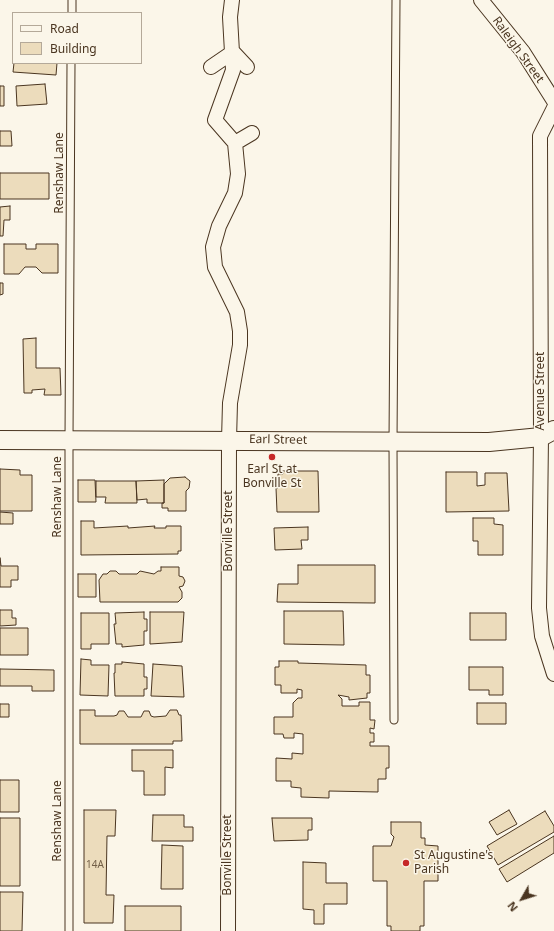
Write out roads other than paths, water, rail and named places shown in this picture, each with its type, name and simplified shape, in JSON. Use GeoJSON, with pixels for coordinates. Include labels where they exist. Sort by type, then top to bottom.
{"type":"FeatureCollection","features":[{"type":"Feature","properties":{"kind":"street"},"geometry":{"type":"LineString","coordinates":[[232,0],[230,17],[233,70],[215,120],[235,143],[252,133]]}},
{"type":"Feature","properties":{"kind":"street","name":"Raleigh Street"},"geometry":{"type":"LineString","coordinates":[[481,0],[523,52],[554,101]]}},
{"type":"Feature","properties":{"kind":"street"},"geometry":{"type":"LineString","coordinates":[[211,67],[233,52]]}},
{"type":"Feature","properties":{"kind":"street"},"geometry":{"type":"LineString","coordinates":[[233,52],[247,67]]}},
{"type":"Feature","properties":{"kind":"street","name":"Avenue Street"},"geometry":{"type":"LineString","coordinates":[[554,108],[540,136],[547,433],[538,608],[542,636],[554,674]]}},
{"type":"Feature","properties":{"kind":"street","name":"Bonville Street"},"geometry":{"type":"LineString","coordinates":[[228,931],[229,440],[230,403],[240,345],[240,331],[237,312],[215,267],[214,246],[219,226],[235,193],[238,174],[235,143]]}},
{"type":"Feature","properties":{"kind":"street","name":"Earl Street"},"geometry":{"type":"LineString","coordinates":[[0,440],[69,439],[489,442],[547,433]]}},
{"type":"Feature","properties":{"kind":"lane"},"geometry":{"type":"LineString","coordinates":[[72,0],[72,12]]}},
{"type":"Feature","properties":{"kind":"lane"},"geometry":{"type":"LineString","coordinates":[[394,720],[393,442],[396,0]]}},
{"type":"Feature","properties":{"kind":"lane","name":"Renshaw Lane"},"geometry":{"type":"LineString","coordinates":[[69,931],[71,64]]}},
{"type":"Feature","properties":{"kind":"place","name":"Earl St at Bonville St"},"geometry":{"type":"Point","coordinates":[272,457]}},
{"type":"Feature","properties":{"kind":"place","name":"St Augustine's Parish"},"geometry":{"type":"Point","coordinates":[406,863]}}]}
